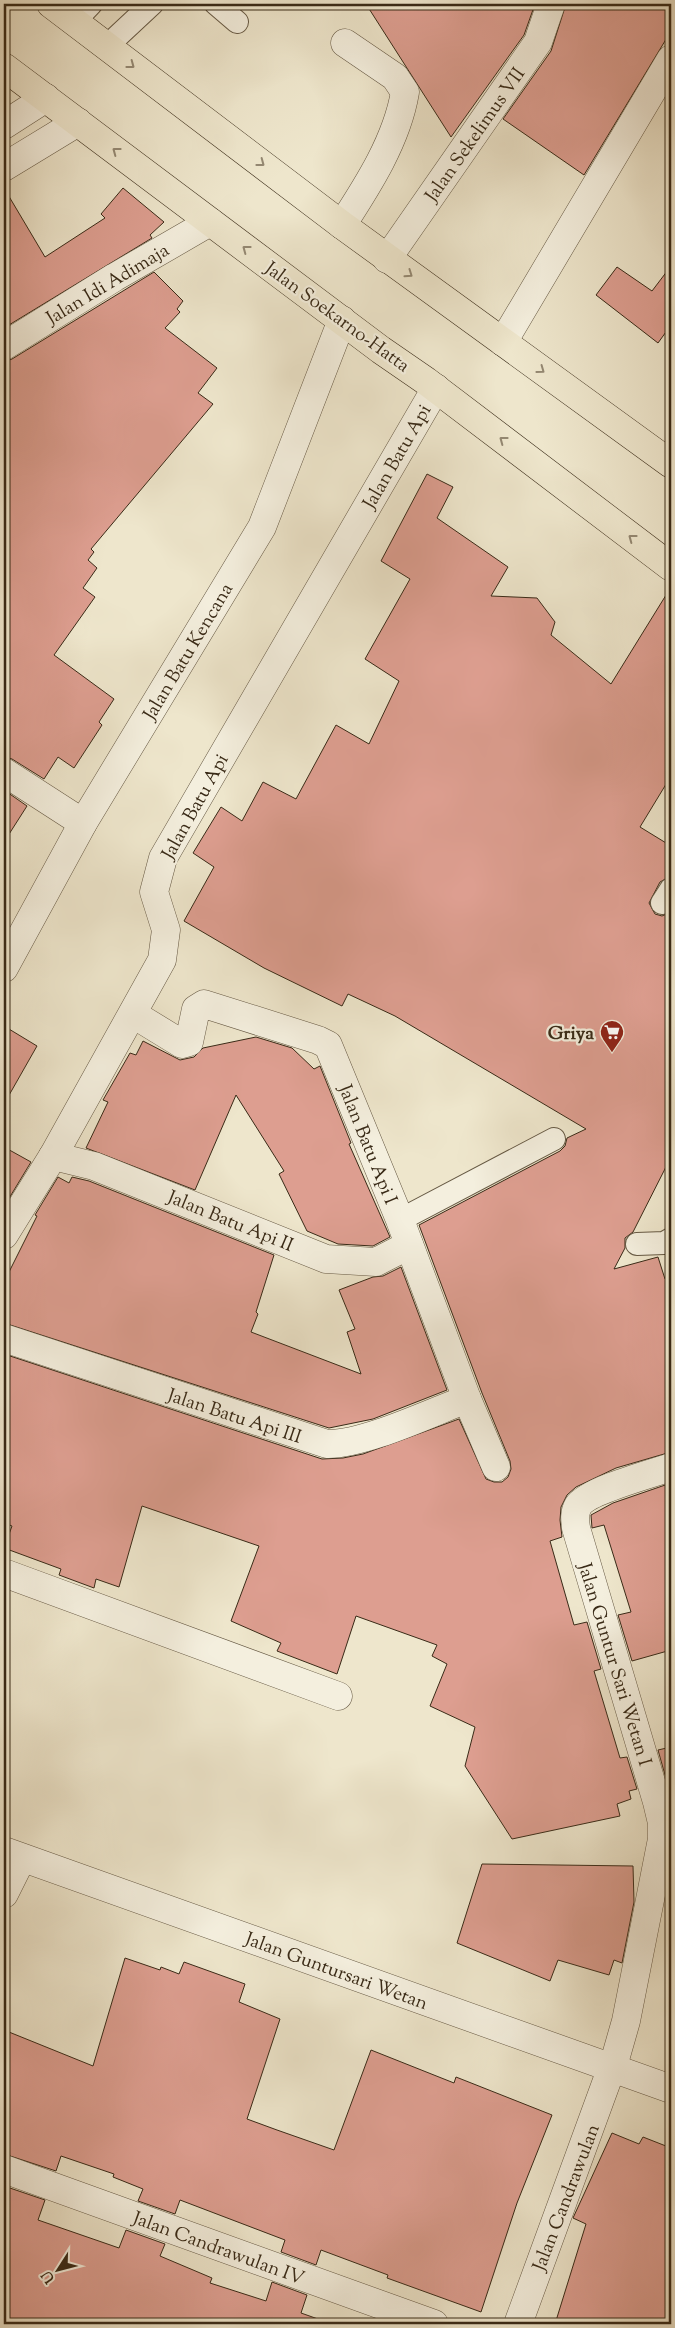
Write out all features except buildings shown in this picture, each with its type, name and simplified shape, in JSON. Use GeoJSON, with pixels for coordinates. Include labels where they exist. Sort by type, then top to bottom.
{"type":"FeatureCollection","features":[{"type":"Feature","properties":{"kind":"highway"},"geometry":{"type":"LineString","coordinates":[[51,4],[83,13],[107,46],[387,259],[671,464]]}},
{"type":"Feature","properties":{"kind":"highway","name":"Jalan Soekarno-Hatta"},"geometry":{"type":"LineString","coordinates":[[4,67],[210,222],[436,388],[671,567]]}},
{"type":"Feature","properties":{"kind":"street","name":"Jalan Sekelimus VII"},"geometry":{"type":"LineString","coordinates":[[387,259],[538,42],[550,4]]}},
{"type":"Feature","properties":{"kind":"street"},"geometry":{"type":"LineString","coordinates":[[342,225],[372,179],[402,110],[405,92],[395,77],[345,43]]}},
{"type":"Feature","properties":{"kind":"street"},"geometry":{"type":"LineString","coordinates":[[503,342],[671,59]]}},
{"type":"Feature","properties":{"kind":"street"},"geometry":{"type":"LineString","coordinates":[[4,125],[46,98]]}},
{"type":"Feature","properties":{"kind":"street"},"geometry":{"type":"LineString","coordinates":[[4,167],[78,122]]}},
{"type":"Feature","properties":{"kind":"street","name":"Jalan Idi Adimaja"},"geometry":{"type":"LineString","coordinates":[[4,346],[115,277],[210,222]]}},
{"type":"Feature","properties":{"kind":"street","name":"Jalan Batu Kencana"},"geometry":{"type":"LineString","coordinates":[[4,968],[84,823],[262,527],[342,320]]}},
{"type":"Feature","properties":{"kind":"street","name":"Jalan Batu Api"},"geometry":{"type":"LineString","coordinates":[[4,1235],[53,1156],[162,960],[166,930],[154,892],[163,858],[436,388]]}},
{"type":"Feature","properties":{"kind":"street"},"geometry":{"type":"LineString","coordinates":[[4,772],[84,823]]}},
{"type":"Feature","properties":{"kind":"street","name":"Jalan Batu Api I"},"geometry":{"type":"LineString","coordinates":[[133,1014],[182,1044],[188,1042],[196,1009],[204,1004],[318,1040],[328,1045],[404,1233],[467,1399],[496,1466]]}},
{"type":"Feature","properties":{"kind":"street","name":"Jalan Batu Api II"},"geometry":{"type":"LineString","coordinates":[[53,1156],[94,1166],[326,1258],[376,1262],[404,1233]]}},
{"type":"Feature","properties":{"kind":"street","name":"Jalan Batu Api III"},"geometry":{"type":"LineString","coordinates":[[4,1338],[327,1444],[342,1444],[370,1436],[467,1399]]}},
{"type":"Feature","properties":{"kind":"street","name":"Jalan Guntur Sari Wetan I"},"geometry":{"type":"LineString","coordinates":[[614,2062],[626,2021],[662,1839],[662,1823],[576,1528],[574,1515],[579,1504],[595,1493],[671,1466]]}},
{"type":"Feature","properties":{"kind":"street"},"geometry":{"type":"LineString","coordinates":[[4,1573],[338,1696]]}},
{"type":"Feature","properties":{"kind":"street"},"geometry":{"type":"LineString","coordinates":[[4,1894],[13,1854]]}},
{"type":"Feature","properties":{"kind":"street","name":"Jalan Guntursari Wetan"},"geometry":{"type":"LineString","coordinates":[[13,1854],[614,2062],[671,2089]]}},
{"type":"Feature","properties":{"kind":"street","name":"Jalan Candrawulan"},"geometry":{"type":"LineString","coordinates":[[518,2324],[614,2062]]}},
{"type":"Feature","properties":{"kind":"street","name":"Jalan Candrawulan IV"},"geometry":{"type":"LineString","coordinates":[[4,2169],[434,2324]]}},
{"type":"Feature","properties":{"kind":"lane"},"geometry":{"type":"LineString","coordinates":[[107,46],[152,4]]}},
{"type":"Feature","properties":{"kind":"lane"},"geometry":{"type":"LineString","coordinates":[[216,4],[237,22]]}},
{"type":"Feature","properties":{"kind":"lane"},"geometry":{"type":"LineString","coordinates":[[404,1233],[554,1139]]}},
{"type":"Feature","properties":{"kind":"lane"},"geometry":{"type":"LineString","coordinates":[[637,1244],[664,1243],[671,1239]]}},
{"type":"Feature","properties":{"kind":"place","name":"Griya"},"geometry":{"type":"Point","coordinates":[612,1053]}}]}
